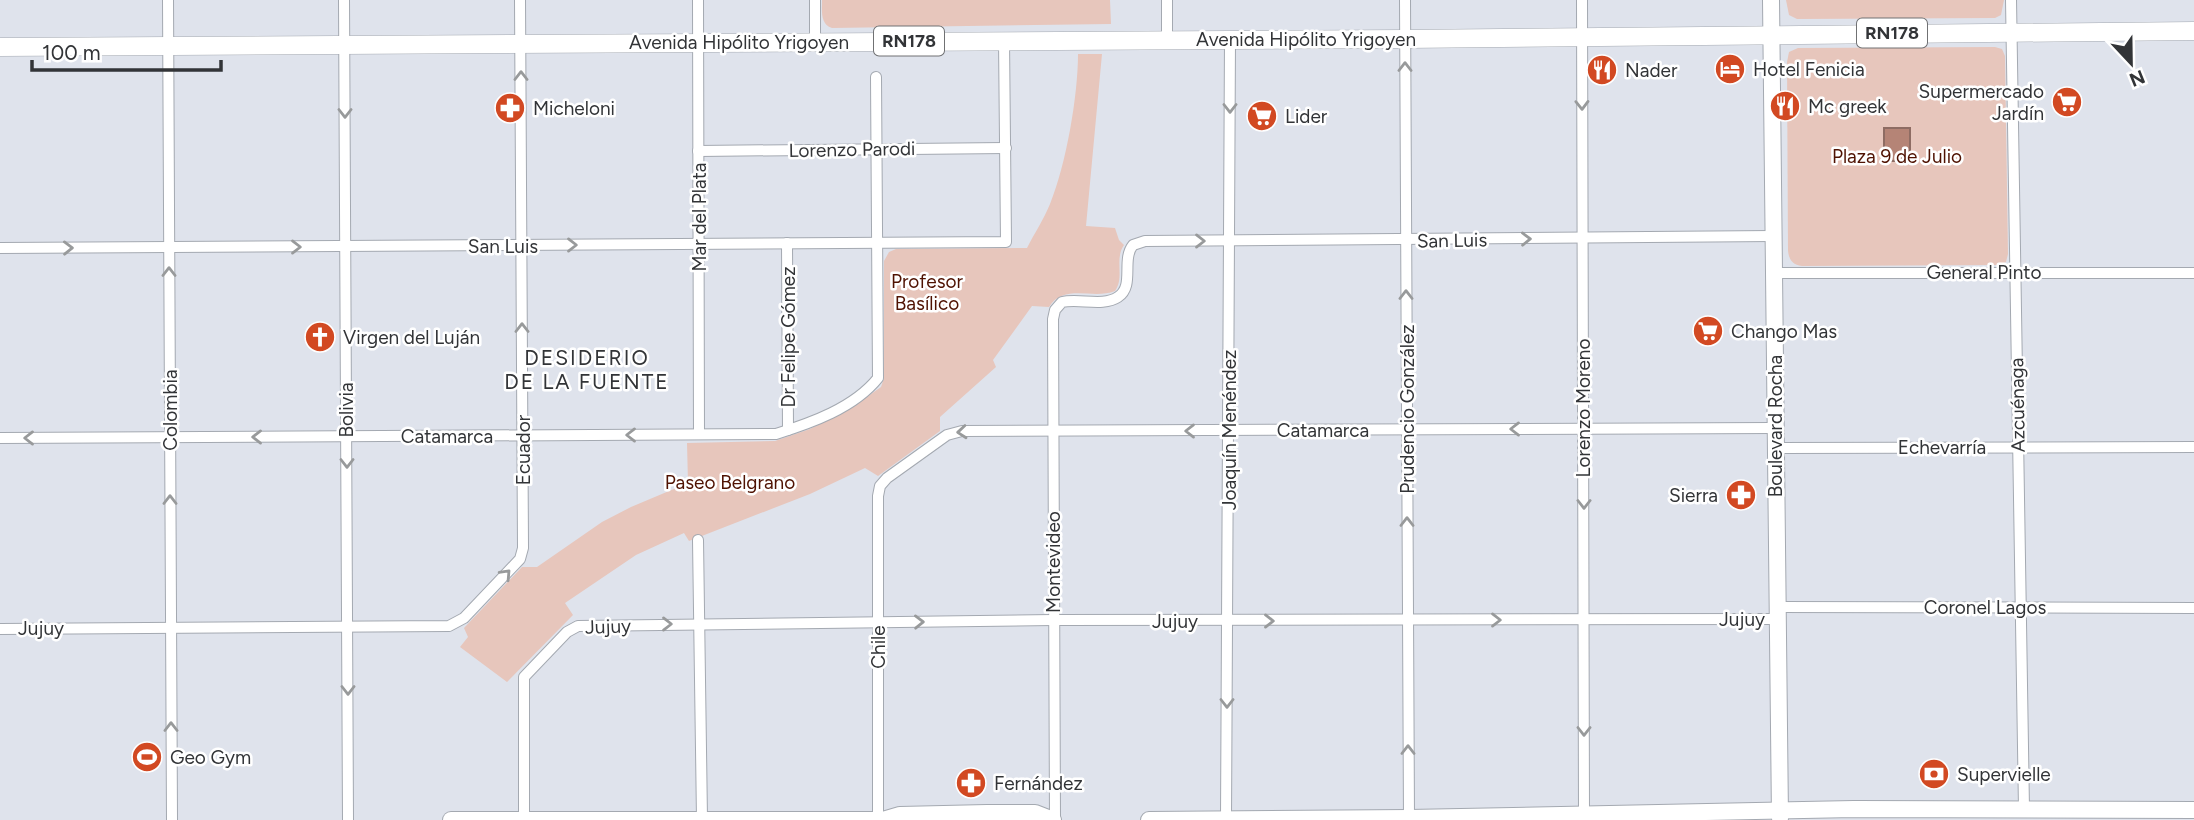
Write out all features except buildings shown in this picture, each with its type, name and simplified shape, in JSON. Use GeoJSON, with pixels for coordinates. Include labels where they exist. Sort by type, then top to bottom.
{"type":"FeatureCollection","features":[{"type":"Feature","properties":{"kind":"main road","name":"Boulevard Rocha"},"geometry":{"type":"LineString","coordinates":[[1771,0],[1779,815]]}},
{"type":"Feature","properties":{"kind":"main road","name":"RN178"},"geometry":{"type":"LineString","coordinates":[[1771,34],[2194,31]]}},
{"type":"Feature","properties":{"kind":"main road","name":"Avenida Hipólito Yrigoyen"},"geometry":{"type":"LineString","coordinates":[[0,47],[1405,39],[1771,34]]}},
{"type":"Feature","properties":{"kind":"main road"},"geometry":{"type":"LineString","coordinates":[[1149,820],[1809,815],[2024,809],[2194,810]]}},
{"type":"Feature","properties":{"kind":"main road"},"geometry":{"type":"LineString","coordinates":[[451,820],[881,820],[900,815],[1035,813],[1054,820]]}},
{"type":"Feature","properties":{"kind":"street","name":"Colombia"},"geometry":{"type":"LineString","coordinates":[[167,0],[172,820]]}},
{"type":"Feature","properties":{"kind":"street","name":"Bolivia"},"geometry":{"type":"LineString","coordinates":[[344,0],[348,820]]}},
{"type":"Feature","properties":{"kind":"street","name":"Ecuador"},"geometry":{"type":"LineString","coordinates":[[458,623],[522,555],[520,0]]}},
{"type":"Feature","properties":{"kind":"street","name":"Mar del Plata"},"geometry":{"type":"LineString","coordinates":[[698,0],[699,434]]}},
{"type":"Feature","properties":{"kind":"street"},"geometry":{"type":"LineString","coordinates":[[815,0],[815,42]]}},
{"type":"Feature","properties":{"kind":"street"},"geometry":{"type":"LineString","coordinates":[[1167,0],[1167,40]]}},
{"type":"Feature","properties":{"kind":"street","name":"Prudencio González"},"geometry":{"type":"LineString","coordinates":[[1405,0],[1409,818]]}},
{"type":"Feature","properties":{"kind":"street","name":"Lorenzo Moreno"},"geometry":{"type":"LineString","coordinates":[[1582,0],[1584,815]]}},
{"type":"Feature","properties":{"kind":"street","name":"Azcuénaga"},"geometry":{"type":"LineString","coordinates":[[2011,0],[2024,809]]}},
{"type":"Feature","properties":{"kind":"street"},"geometry":{"type":"LineString","coordinates":[[1004,40],[1006,148]]}},
{"type":"Feature","properties":{"kind":"street","name":"Joaquín Menéndez"},"geometry":{"type":"LineString","coordinates":[[1226,819],[1230,40]]}},
{"type":"Feature","properties":{"kind":"street"},"geometry":{"type":"LineString","coordinates":[[876,78],[877,243]]}},
{"type":"Feature","properties":{"kind":"street","name":"San Luis"},"geometry":{"type":"LineString","coordinates":[[0,248],[1006,242],[1006,148]]}},
{"type":"Feature","properties":{"kind":"street","name":"Lorenzo Parodi"},"geometry":{"type":"LineString","coordinates":[[698,151],[1006,148]]}},
{"type":"Feature","properties":{"kind":"street","name":"San Luis"},"geometry":{"type":"LineString","coordinates":[[1058,306],[1062,302],[1072,300],[1112,300],[1122,294],[1127,282],[1128,251],[1133,245],[1145,241],[1773,236]]}},
{"type":"Feature","properties":{"kind":"street","name":"Dr Felipe Gómez"},"geometry":{"type":"LineString","coordinates":[[787,243],[788,430]]}},
{"type":"Feature","properties":{"kind":"street","name":"Catamarca"},"geometry":{"type":"LineString","coordinates":[[0,438],[776,434],[810,423],[860,396],[878,379],[877,243]]}},
{"type":"Feature","properties":{"kind":"street","name":"General Pinto"},"geometry":{"type":"LineString","coordinates":[[1774,273],[2194,273]]}},
{"type":"Feature","properties":{"kind":"street","name":"Montevideo"},"geometry":{"type":"LineString","coordinates":[[1054,820],[1053,319],[1058,306]]}},
{"type":"Feature","properties":{"kind":"street","name":"Catamarca"},"geometry":{"type":"LineString","coordinates":[[887,478],[956,431],[1774,428]]}},
{"type":"Feature","properties":{"kind":"street","name":"Echevarría"},"geometry":{"type":"LineString","coordinates":[[1775,448],[2194,447]]}},
{"type":"Feature","properties":{"kind":"street","name":"Chile"},"geometry":{"type":"LineString","coordinates":[[881,820],[877,496],[880,485],[887,478]]}},
{"type":"Feature","properties":{"kind":"street"},"geometry":{"type":"LineString","coordinates":[[698,540],[702,819]]}},
{"type":"Feature","properties":{"kind":"street","name":"Coronel Lagos"},"geometry":{"type":"LineString","coordinates":[[1776,613],[2020,607],[2194,608]]}},
{"type":"Feature","properties":{"kind":"street","name":"Jujuy"},"geometry":{"type":"LineString","coordinates":[[521,820],[524,677],[567,632],[574,627],[585,625],[1053,620],[1584,619],[1776,613]]}},
{"type":"Feature","properties":{"kind":"street","name":"Jujuy"},"geometry":{"type":"LineString","coordinates":[[0,629],[449,626],[458,623]]}},
{"type":"Feature","properties":{"kind":"green space"},"geometry":{"type":"Polygon","coordinates":[[[822,0],[1110,0],[1111,24],[832,28],[825,23],[822,0]]]}},
{"type":"Feature","properties":{"kind":"green space"},"geometry":{"type":"Polygon","coordinates":[[[1786,0],[2004,0],[2001,15],[1995,18],[1797,19],[1789,15],[1786,0]]]}},
{"type":"Feature","properties":{"kind":"green space","name":"Plaza 9 de Julio"},"geometry":{"type":"Polygon","coordinates":[[[1798,48],[2002,49],[2005,56],[2006,262],[1999,265],[1802,266],[1792,262],[1788,251],[1789,52],[1798,48]]]}},
{"type":"Feature","properties":{"kind":"green space","name":"Paseo Belgrano"},"geometry":{"type":"Polygon","coordinates":[[[1078,54],[1102,54],[1086,226],[1115,228],[1124,245],[1115,291],[1071,294],[1055,300],[1049,307],[1032,306],[993,360],[996,367],[940,417],[940,431],[878,476],[865,468],[810,494],[689,541],[684,533],[636,555],[565,603],[573,615],[507,682],[460,647],[468,637],[464,628],[522,567],[537,567],[602,522],[688,483],[687,443],[775,441],[810,429],[854,406],[881,387],[884,378],[884,261],[889,252],[896,249],[1027,248],[1048,210],[1061,170],[1073,110],[1078,54]]]}},
{"type":"Feature","properties":{"kind":"shaded area"},"geometry":{"type":"Polygon","coordinates":[[[1884,128],[1910,128],[1910,161],[1884,161],[1884,128]]]}},
{"type":"Feature","properties":{"kind":"place","name":"Hotel Fenicia"},"geometry":{"type":"Point","coordinates":[1730,69]}},
{"type":"Feature","properties":{"kind":"place","name":"Nader"},"geometry":{"type":"Point","coordinates":[1602,70]}},
{"type":"Feature","properties":{"kind":"place","name":"Supermercado Jardín"},"geometry":{"type":"Point","coordinates":[2067,102]}},
{"type":"Feature","properties":{"kind":"place","name":"Mc greek"},"geometry":{"type":"Point","coordinates":[1785,106]}},
{"type":"Feature","properties":{"kind":"place","name":"Micheloni"},"geometry":{"type":"Point","coordinates":[510,108]}},
{"type":"Feature","properties":{"kind":"place","name":"Lider"},"geometry":{"type":"Point","coordinates":[1262,116]}},
{"type":"Feature","properties":{"kind":"place","name":"Chango Mas"},"geometry":{"type":"Point","coordinates":[1708,331]}},
{"type":"Feature","properties":{"kind":"place","name":"Virgen del Luján"},"geometry":{"type":"Point","coordinates":[320,337]}},
{"type":"Feature","properties":{"kind":"place","name":"Sierra"},"geometry":{"type":"Point","coordinates":[1741,495]}},
{"type":"Feature","properties":{"kind":"place","name":"Geo Gym"},"geometry":{"type":"Point","coordinates":[147,757]}},
{"type":"Feature","properties":{"kind":"place","name":"Supervielle"},"geometry":{"type":"Point","coordinates":[1934,774]}},
{"type":"Feature","properties":{"kind":"place","name":"Fernández"},"geometry":{"type":"Point","coordinates":[971,783]}},
{"type":"Feature","properties":{"kind":"district","name":"DESIDERIO DE LA FUENTE"},"geometry":{"type":"Point","coordinates":[587,370]}},
{"type":"Feature","properties":{"kind":"park label","name":"Profesor Basílico"},"geometry":{"type":"Point","coordinates":[927,292]}}]}
